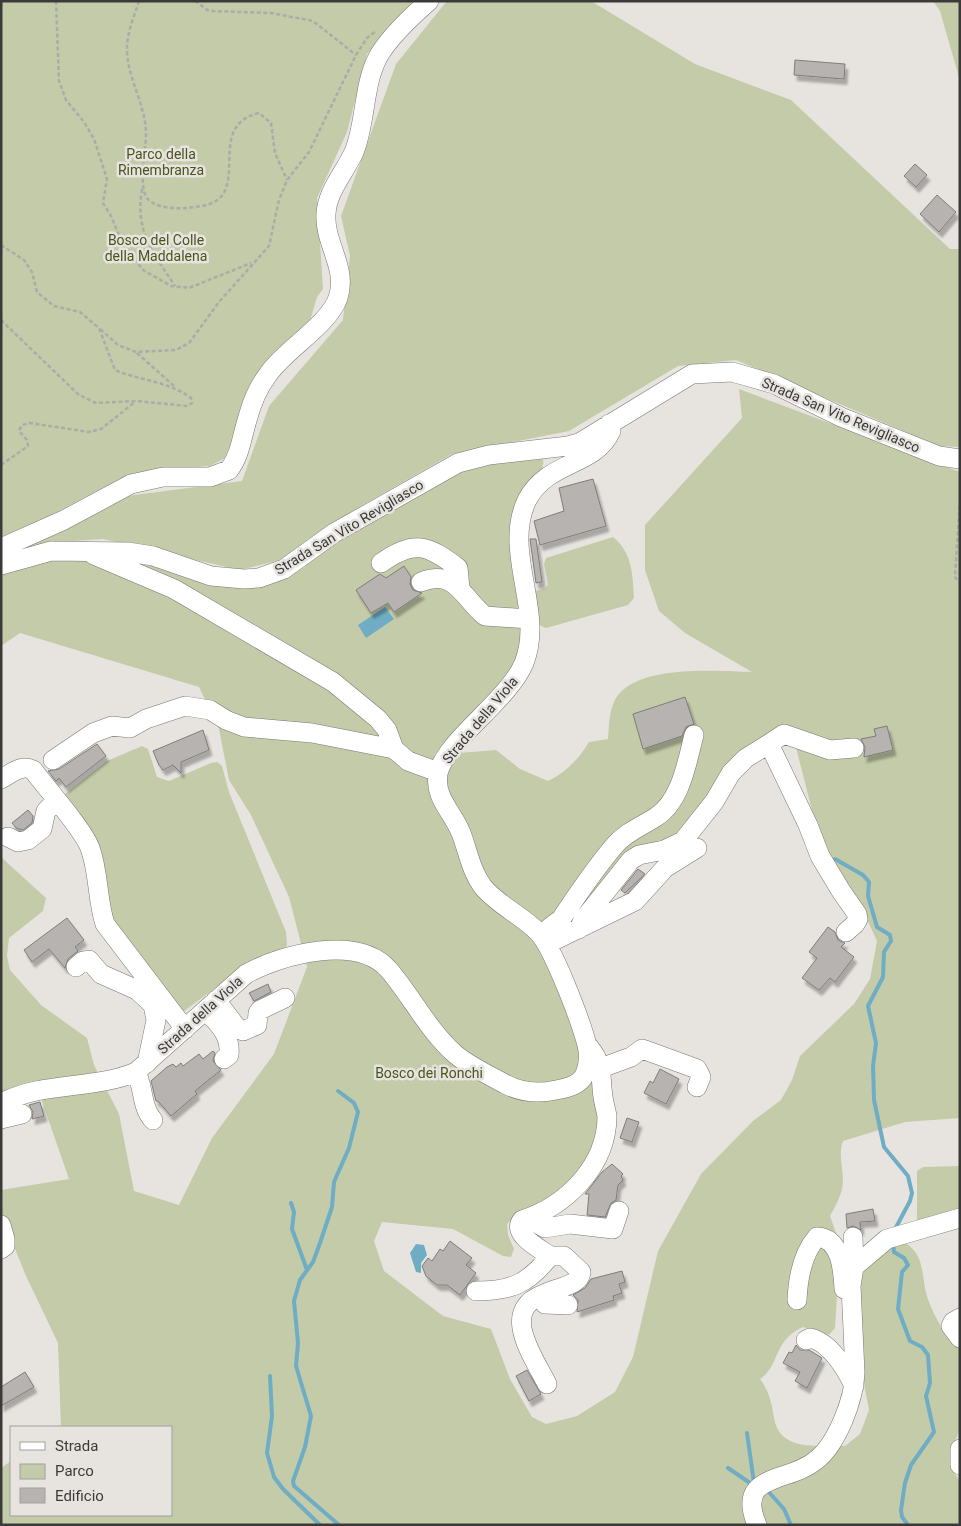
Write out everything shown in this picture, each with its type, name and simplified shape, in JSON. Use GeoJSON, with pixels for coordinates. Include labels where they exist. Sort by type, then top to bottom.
{"type":"FeatureCollection","features":[{"type":"Feature","properties":{"kind":"street"},"geometry":{"type":"LineString","coordinates":[[1,548],[64,520],[131,484],[163,477],[210,477],[229,470],[239,451],[256,394],[266,376],[276,363],[331,311],[337,299],[340,284],[338,265],[326,226],[326,211],[330,196],[354,151],[378,57],[407,20],[429,1]]}},
{"type":"Feature","properties":{"kind":"street","name":"Strada San Vito Revigliasco"},"geometry":{"type":"LineString","coordinates":[[1,565],[41,552],[138,553],[211,576],[244,579],[259,578],[284,568],[334,533],[458,463],[489,455],[568,446],[592,436],[692,374],[732,372],[774,384],[841,417],[939,456],[960,459]]}},
{"type":"Feature","properties":{"kind":"street","name":"Strada della Viola"},"geometry":{"type":"LineString","coordinates":[[544,1262],[519,1230],[518,1225],[522,1220],[564,1200],[593,1165],[605,1135],[607,1115],[601,1068],[598,1058],[588,1046],[547,944],[539,933],[484,888],[472,866],[456,822],[443,800],[440,792],[438,772],[448,753],[509,688],[518,675],[528,650],[529,619],[519,534],[526,504],[534,489],[552,472],[600,448],[611,431],[609,424]]}},
{"type":"Feature","properties":{"kind":"street"},"geometry":{"type":"LineString","coordinates":[[381,563],[403,550],[413,548],[433,550],[458,568],[460,588]]}},
{"type":"Feature","properties":{"kind":"street"},"geometry":{"type":"LineString","coordinates":[[86,551],[174,589],[333,682],[378,719],[386,730],[394,749],[408,761],[438,772]]}},
{"type":"Feature","properties":{"kind":"street"},"geometry":{"type":"LineString","coordinates":[[421,582],[436,577],[446,579],[460,588],[485,616],[529,619]]}},
{"type":"Feature","properties":{"kind":"street"},"geometry":{"type":"LineString","coordinates":[[53,760],[93,733],[112,726],[130,728],[146,719],[185,706],[210,710],[226,720],[244,727],[312,733],[394,749]]}},
{"type":"Feature","properties":{"kind":"street"},"geometry":{"type":"LineString","coordinates":[[579,929],[583,920],[631,860],[639,855],[664,850],[683,841],[714,802],[732,773],[746,758],[784,734],[830,750],[854,748]]}},
{"type":"Feature","properties":{"kind":"street"},"geometry":{"type":"LineString","coordinates":[[547,944],[549,928],[561,919],[616,843],[640,825],[658,816],[673,799],[684,774],[694,736]]}},
{"type":"Feature","properties":{"kind":"street"},"geometry":{"type":"LineString","coordinates":[[767,745],[771,748],[808,825],[820,856],[857,914],[858,919],[855,924],[846,932]]}},
{"type":"Feature","properties":{"kind":"street"},"geometry":{"type":"LineString","coordinates":[[1,779],[20,768],[27,767],[33,770],[89,845],[105,924],[185,1029]]}},
{"type":"Feature","properties":{"kind":"street"},"geometry":{"type":"LineString","coordinates":[[8,836],[18,842],[28,840],[42,830],[46,811],[56,802]]}},
{"type":"Feature","properties":{"kind":"street"},"geometry":{"type":"LineString","coordinates":[[547,944],[635,900],[665,868],[697,848]]}},
{"type":"Feature","properties":{"kind":"street","name":"Strada della Viola"},"geometry":{"type":"LineString","coordinates":[[1,1103],[29,1091],[117,1078],[142,1067],[237,981],[259,966],[307,952],[330,950],[354,952],[379,961],[389,970],[427,1021],[456,1055],[520,1091],[549,1092],[578,1083],[584,1076],[588,1065],[588,1046]]}},
{"type":"Feature","properties":{"kind":"street"},"geometry":{"type":"LineString","coordinates":[[76,967],[83,961],[89,960],[101,974],[136,990],[153,1006],[156,1020],[142,1067],[147,1114],[153,1120]]}},
{"type":"Feature","properties":{"kind":"street"},"geometry":{"type":"LineString","coordinates":[[211,1005],[238,1029],[243,1031],[257,1025],[260,1010],[285,998]]}},
{"type":"Feature","properties":{"kind":"street"},"geometry":{"type":"LineString","coordinates":[[211,1005],[230,1047],[229,1055],[224,1059]]}},
{"type":"Feature","properties":{"kind":"street"},"geometry":{"type":"LineString","coordinates":[[601,1068],[645,1050],[698,1069],[701,1077],[697,1087]]}},
{"type":"Feature","properties":{"kind":"street"},"geometry":{"type":"LineString","coordinates":[[1,1119],[22,1114]]}},
{"type":"Feature","properties":{"kind":"street"},"geometry":{"type":"LineString","coordinates":[[533,1216],[538,1224],[545,1228],[570,1224],[613,1229],[620,1210]]}},
{"type":"Feature","properties":{"kind":"street"},"geometry":{"type":"LineString","coordinates":[[854,1267],[883,1241],[960,1218]]}},
{"type":"Feature","properties":{"kind":"street"},"geometry":{"type":"LineString","coordinates":[[1,1225],[6,1239],[1,1249]]}},
{"type":"Feature","properties":{"kind":"street"},"geometry":{"type":"LineString","coordinates":[[797,1300],[798,1279],[807,1252],[817,1237],[823,1237],[830,1241],[836,1249],[844,1276],[852,1380]]}},
{"type":"Feature","properties":{"kind":"street"},"geometry":{"type":"LineString","coordinates":[[757,1525],[751,1508],[754,1492],[766,1482],[810,1465],[824,1454],[839,1428],[852,1380],[851,1286],[854,1267],[852,1237]]}},
{"type":"Feature","properties":{"kind":"street"},"geometry":{"type":"LineString","coordinates":[[476,1291],[504,1290],[516,1286],[544,1262],[564,1256],[581,1272],[581,1277],[577,1282],[533,1298],[525,1305],[521,1322],[528,1347],[546,1384]]}},
{"type":"Feature","properties":{"kind":"street"},"geometry":{"type":"LineString","coordinates":[[544,1294],[542,1300],[545,1304],[568,1305]]}},
{"type":"Feature","properties":{"kind":"street"},"geometry":{"type":"LineString","coordinates":[[960,1318],[953,1322],[951,1326],[960,1338]]}},
{"type":"Feature","properties":{"kind":"street"},"geometry":{"type":"LineString","coordinates":[[806,1340],[810,1338],[822,1342],[852,1380]]}},
{"type":"Feature","properties":{"kind":"street"},"geometry":{"type":"LineString","coordinates":[[960,1448],[960,1465]]}},
{"type":"Feature","properties":{"kind":"path"},"geometry":{"type":"LineString","coordinates":[[56,1],[58,81],[66,100],[84,122],[94,139],[107,179],[103,203],[112,216],[122,243],[143,270],[171,286],[188,288],[252,263]]}},
{"type":"Feature","properties":{"kind":"path"},"geometry":{"type":"LineString","coordinates":[[139,1],[128,35],[127,51],[146,132],[139,210],[143,234],[175,286]]}},
{"type":"Feature","properties":{"kind":"path"},"geometry":{"type":"LineString","coordinates":[[136,352],[176,350],[189,343],[219,302],[269,246],[278,200],[287,180],[309,152],[356,55],[313,21],[271,13],[209,11],[195,1]]}},
{"type":"Feature","properties":{"kind":"path"},"geometry":{"type":"LineString","coordinates":[[142,189],[147,198],[156,204],[171,208],[202,206],[216,200],[226,190],[230,171],[228,144],[233,130],[246,116],[259,112],[271,123],[275,153],[287,180]]}},
{"type":"Feature","properties":{"kind":"path"},"geometry":{"type":"LineString","coordinates":[[1,245],[24,260],[32,272],[37,292],[54,306],[80,312],[118,345],[136,352],[191,398],[192,403],[187,406],[136,401],[96,403],[79,395],[1,320]]}},
{"type":"Feature","properties":{"kind":"path"},"geometry":{"type":"LineString","coordinates":[[99,328],[115,370],[129,376],[146,378],[176,387]]}},
{"type":"Feature","properties":{"kind":"path"},"geometry":{"type":"LineString","coordinates":[[1,465],[28,446],[27,440],[19,430],[22,425],[30,423],[89,432],[101,428],[136,401]]}},
{"type":"Feature","properties":{"kind":"path"},"geometry":{"type":"LineString","coordinates":[[960,499],[955,577],[960,583]]}},
{"type":"Feature","properties":{"kind":"green space","name":"Parco della Rimembranza"},"geometry":{"type":"Polygon","coordinates":[[[1,1],[416,1],[367,54],[347,132],[317,198],[323,289],[317,297],[310,321],[238,426],[225,458],[210,466],[184,468],[104,487],[48,517],[1,537],[1,1]]]}},
{"type":"Feature","properties":{"kind":"green space"},"geometry":{"type":"Polygon","coordinates":[[[447,1],[591,1],[695,64],[791,100],[950,249],[960,249],[960,447],[939,446],[736,360],[678,366],[569,431],[452,454],[361,506],[292,556],[272,562],[240,570],[103,539],[55,542],[1,557],[127,496],[242,481],[269,406],[343,320],[350,256],[341,216],[396,64],[447,1]]]}},
{"type":"Feature","properties":{"kind":"green space"},"geometry":{"type":"Polygon","coordinates":[[[933,1],[960,1],[960,81],[940,11],[933,1]]]}},
{"type":"Feature","properties":{"kind":"green space","name":"Bosco dei Ronchi"},"geometry":{"type":"Polygon","coordinates":[[[739,389],[960,472],[960,1118],[905,1122],[843,1141],[841,1156],[843,1182],[838,1200],[830,1216],[840,1244],[835,1328],[829,1335],[803,1327],[793,1332],[781,1346],[771,1367],[760,1379],[770,1397],[778,1429],[784,1437],[792,1442],[812,1446],[845,1446],[860,1434],[869,1410],[860,1363],[860,1271],[898,1239],[908,1245],[919,1258],[926,1292],[934,1314],[941,1327],[960,1348],[960,1430],[953,1445],[952,1469],[960,1482],[960,1525],[1,1525],[1,1468],[10,1462],[10,1516],[172,1516],[172,1426],[61,1426],[58,1343],[26,1276],[1,1214],[1,1190],[69,1179],[36,1084],[1,1096],[1,857],[46,898],[43,911],[9,938],[7,956],[10,970],[41,1005],[87,1038],[94,1065],[119,1114],[134,1191],[179,1205],[212,1138],[274,1054],[307,967],[289,897],[251,815],[229,780],[219,729],[199,687],[20,633],[1,646],[1,574],[42,560],[129,558],[170,568],[202,583],[258,588],[305,567],[312,557],[333,542],[466,467],[542,456],[542,469],[529,486],[523,634],[512,672],[434,755],[496,750],[520,769],[548,781],[571,765],[589,742],[608,739],[612,707],[616,698],[626,687],[641,679],[679,672],[752,672],[685,633],[659,611],[645,570],[645,525],[742,418],[739,389]],[[791,728],[771,737],[678,839],[647,850],[578,922],[554,936],[594,1063],[601,1119],[591,1158],[555,1200],[512,1219],[507,1224],[508,1235],[514,1249],[511,1257],[503,1256],[453,1229],[382,1222],[374,1241],[384,1271],[443,1316],[491,1329],[510,1379],[532,1417],[546,1424],[577,1416],[615,1392],[633,1357],[658,1251],[701,1174],[753,1121],[781,1100],[792,1080],[800,1056],[854,1004],[870,979],[877,941],[858,900],[831,865],[814,818],[791,728]]]}},
{"type":"Feature","properties":{"kind":"green space"},"geometry":{"type":"Polygon","coordinates":[[[613,537],[628,557],[632,573],[634,598],[628,605],[546,628],[539,625],[533,592],[548,585],[544,564],[546,558],[613,537]]]}},
{"type":"Feature","properties":{"kind":"green space"},"geometry":{"type":"Polygon","coordinates":[[[142,746],[148,749],[157,777],[169,781],[211,763],[217,762],[222,766],[229,792],[286,932],[287,945],[284,952],[235,973],[183,1012],[115,929],[64,795],[107,761],[142,746]]]}},
{"type":"Feature","properties":{"kind":"green space"},"geometry":{"type":"Polygon","coordinates":[[[960,1166],[960,1221],[917,1225],[917,1171],[923,1167],[960,1166]]]}},
{"type":"Feature","properties":{"kind":"water"},"geometry":{"type":"Polygon","coordinates":[[[385,607],[394,619],[366,638],[358,625],[385,607]]]}},
{"type":"Feature","properties":{"kind":"water"},"geometry":{"type":"Polygon","coordinates":[[[416,1244],[424,1245],[427,1255],[421,1263],[421,1273],[416,1272],[410,1253],[416,1244]]]}},
{"type":"Feature","properties":{"kind":"building"},"geometry":{"type":"Polygon","coordinates":[[[795,60],[845,64],[844,79],[794,75],[795,60]]]}},
{"type":"Feature","properties":{"kind":"building"},"geometry":{"type":"Polygon","coordinates":[[[915,164],[927,175],[916,187],[904,176],[915,164]]]}},
{"type":"Feature","properties":{"kind":"building"},"geometry":{"type":"Polygon","coordinates":[[[937,195],[956,212],[939,232],[920,214],[937,195]]]}},
{"type":"Feature","properties":{"kind":"building"},"geometry":{"type":"Polygon","coordinates":[[[593,479],[606,526],[540,545],[534,521],[564,511],[559,488],[593,479]]]}},
{"type":"Feature","properties":{"kind":"building"},"geometry":{"type":"Polygon","coordinates":[[[530,539],[536,539],[542,582],[536,583],[530,539]]]}},
{"type":"Feature","properties":{"kind":"building"},"geometry":{"type":"Polygon","coordinates":[[[404,566],[411,577],[410,584],[413,590],[422,593],[394,612],[388,603],[371,613],[356,590],[380,574],[386,578],[404,566]]]}},
{"type":"Feature","properties":{"kind":"building"},"geometry":{"type":"Polygon","coordinates":[[[685,697],[694,724],[686,727],[682,736],[643,749],[633,714],[685,697]]]}},
{"type":"Feature","properties":{"kind":"building"},"geometry":{"type":"Polygon","coordinates":[[[887,726],[893,750],[864,757],[865,747],[861,739],[876,736],[874,729],[887,726]]]}},
{"type":"Feature","properties":{"kind":"building"},"geometry":{"type":"Polygon","coordinates":[[[203,730],[209,750],[181,762],[181,773],[173,765],[163,770],[153,751],[203,730]]]}},
{"type":"Feature","properties":{"kind":"building"},"geometry":{"type":"Polygon","coordinates":[[[97,744],[106,756],[66,787],[59,778],[56,781],[48,771],[59,769],[97,744]]]}},
{"type":"Feature","properties":{"kind":"building"},"geometry":{"type":"Polygon","coordinates":[[[28,810],[33,816],[32,823],[23,830],[16,828],[12,823],[28,810]]]}},
{"type":"Feature","properties":{"kind":"building"},"geometry":{"type":"Polygon","coordinates":[[[638,869],[645,874],[625,893],[621,890],[638,869]]]}},
{"type":"Feature","properties":{"kind":"building"},"geometry":{"type":"Polygon","coordinates":[[[67,918],[84,940],[75,947],[78,951],[68,959],[65,968],[49,949],[32,962],[24,950],[67,918]]]}},
{"type":"Feature","properties":{"kind":"building"},"geometry":{"type":"Polygon","coordinates":[[[828,927],[835,932],[838,940],[845,943],[841,947],[854,957],[835,982],[830,978],[819,990],[802,978],[817,958],[809,952],[828,927]]]}},
{"type":"Feature","properties":{"kind":"building"},"geometry":{"type":"Polygon","coordinates":[[[268,984],[271,992],[254,1001],[249,993],[268,984]]]}},
{"type":"Feature","properties":{"kind":"building"},"geometry":{"type":"Polygon","coordinates":[[[213,1051],[215,1053],[213,1061],[221,1070],[195,1091],[197,1094],[171,1116],[156,1101],[151,1081],[173,1064],[176,1067],[181,1063],[183,1066],[199,1054],[203,1059],[213,1051]]]}},
{"type":"Feature","properties":{"kind":"building"},"geometry":{"type":"Polygon","coordinates":[[[660,1069],[679,1079],[666,1104],[644,1093],[650,1081],[653,1083],[660,1069]]]}},
{"type":"Feature","properties":{"kind":"building"},"geometry":{"type":"Polygon","coordinates":[[[40,1102],[44,1116],[32,1119],[33,1112],[29,1105],[40,1102]]]}},
{"type":"Feature","properties":{"kind":"building"},"geometry":{"type":"Polygon","coordinates":[[[627,1118],[639,1122],[632,1142],[620,1138],[627,1118]]]}},
{"type":"Feature","properties":{"kind":"building"},"geometry":{"type":"Polygon","coordinates":[[[612,1164],[623,1174],[621,1176],[623,1180],[618,1185],[616,1200],[611,1203],[605,1217],[587,1215],[589,1194],[585,1194],[602,1172],[612,1164]]]}},
{"type":"Feature","properties":{"kind":"building"},"geometry":{"type":"Polygon","coordinates":[[[873,1209],[875,1221],[860,1222],[861,1230],[853,1226],[847,1228],[846,1214],[873,1209]]]}},
{"type":"Feature","properties":{"kind":"building"},"geometry":{"type":"Polygon","coordinates":[[[450,1241],[472,1258],[466,1265],[476,1273],[460,1295],[447,1285],[437,1285],[426,1276],[422,1266],[428,1258],[432,1261],[440,1249],[443,1251],[450,1241]]]}},
{"type":"Feature","properties":{"kind":"building"},"geometry":{"type":"Polygon","coordinates":[[[622,1271],[625,1282],[619,1284],[622,1293],[613,1296],[614,1300],[577,1312],[578,1300],[573,1295],[585,1288],[591,1279],[622,1271]]]}},
{"type":"Feature","properties":{"kind":"building"},"geometry":{"type":"Polygon","coordinates":[[[796,1345],[800,1350],[809,1350],[822,1358],[807,1388],[795,1381],[800,1372],[783,1363],[789,1352],[792,1353],[796,1345]]]}},
{"type":"Feature","properties":{"kind":"building"},"geometry":{"type":"Polygon","coordinates":[[[527,1370],[541,1394],[529,1401],[516,1376],[527,1370]]]}},
{"type":"Feature","properties":{"kind":"building"},"geometry":{"type":"Polygon","coordinates":[[[25,1372],[34,1387],[1,1406],[1,1387],[25,1372]]]}},
{"type":"Feature","properties":{"kind":"waterway"},"geometry":{"type":"LineString","coordinates":[[835,859],[863,875],[869,882],[868,896],[877,927],[890,935],[891,941],[884,952],[883,977],[868,1006],[876,1043],[873,1066],[874,1100],[884,1147],[908,1176],[912,1193],[910,1201],[894,1231]]}},
{"type":"Feature","properties":{"kind":"waterway"},"geometry":{"type":"LineString","coordinates":[[338,1091],[354,1103],[358,1112],[349,1148],[334,1182],[332,1207],[320,1243],[313,1262],[300,1280],[294,1301],[298,1343],[296,1366],[311,1416],[305,1447],[293,1481],[294,1486],[339,1525]]}},
{"type":"Feature","properties":{"kind":"waterway"},"geometry":{"type":"LineString","coordinates":[[291,1203],[294,1212],[292,1229],[307,1270]]}},
{"type":"Feature","properties":{"kind":"waterway"},"geometry":{"type":"LineString","coordinates":[[893,1242],[894,1252],[904,1258],[908,1265],[902,1272],[898,1309],[910,1341],[922,1347],[928,1355],[930,1383],[926,1396],[934,1432],[911,1465],[905,1483],[901,1510],[902,1517],[908,1525]]}},
{"type":"Feature","properties":{"kind":"waterway"},"geometry":{"type":"LineString","coordinates":[[270,1376],[272,1416],[267,1453],[274,1477],[283,1489],[320,1525]]}},
{"type":"Feature","properties":{"kind":"waterway"},"geometry":{"type":"LineString","coordinates":[[747,1433],[754,1483]]}},
{"type":"Feature","properties":{"kind":"waterway"},"geometry":{"type":"LineString","coordinates":[[728,1468],[753,1485]]}},
{"type":"Feature","properties":{"kind":"waterway"},"geometry":{"type":"LineString","coordinates":[[767,1490],[784,1509],[791,1525]]}},
{"type":"Feature","properties":{"kind":"park label","name":"Bosco del Colle della Maddalena"},"geometry":{"type":"Point","coordinates":[156,248]}}]}
